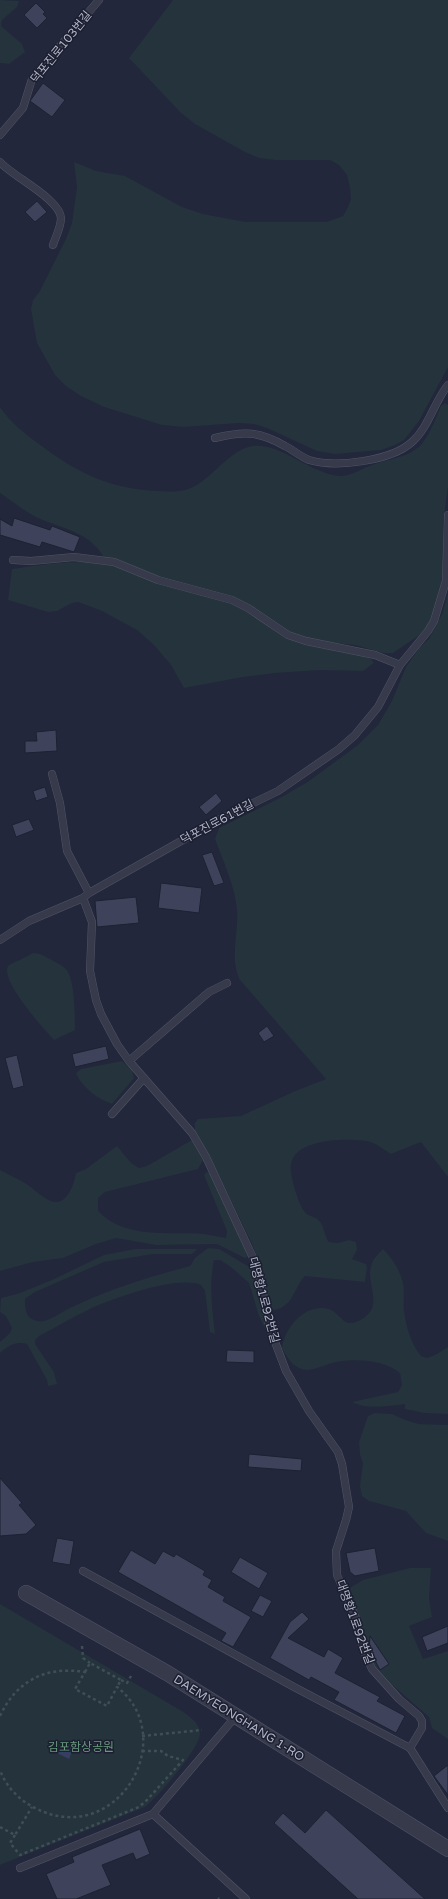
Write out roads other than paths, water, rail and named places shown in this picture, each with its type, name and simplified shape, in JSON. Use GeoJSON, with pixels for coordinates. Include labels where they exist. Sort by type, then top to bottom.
{"type":"FeatureCollection","features":[{"type":"Feature","properties":{"kind":"street","name":"DAEMYEONGHANG 1-RO"},"geometry":{"type":"LineString","coordinates":[[26,1593],[167,1674],[446,1844]]}},
{"type":"Feature","properties":{"kind":"lane","name":"덕포진로103번길"},"geometry":{"type":"LineString","coordinates":[[0,136],[23,108],[32,79],[99,0]]}},
{"type":"Feature","properties":{"kind":"lane"},"geometry":{"type":"LineString","coordinates":[[0,162],[7,169],[33,187],[58,210],[61,217],[60,226],[54,245]]}},
{"type":"Feature","properties":{"kind":"lane"},"geometry":{"type":"LineString","coordinates":[[215,438],[241,432],[267,436],[308,459],[326,463],[345,463],[382,456],[405,446],[419,436],[440,394],[448,385]]}},
{"type":"Feature","properties":{"kind":"lane","name":"덕포진로61번길"},"geometry":{"type":"LineString","coordinates":[[0,940],[29,921],[86,895],[220,819],[278,791],[339,749],[355,735],[378,707],[400,665],[428,631],[434,621],[443,593],[448,565],[448,515]]}},
{"type":"Feature","properties":{"kind":"lane"},"geometry":{"type":"LineString","coordinates":[[13,560],[74,557],[114,562],[158,580],[232,600],[248,608],[288,635],[306,641],[375,655],[400,665]]}},
{"type":"Feature","properties":{"kind":"lane","name":"대명항1로92번길"},"geometry":{"type":"LineString","coordinates":[[52,774],[60,803],[67,851],[86,895],[92,922],[90,971],[96,1000],[109,1030],[129,1061],[192,1133],[206,1157],[255,1262],[260,1277],[269,1326],[286,1371],[309,1411],[338,1452],[342,1464],[349,1507],[336,1551],[337,1575],[356,1618],[367,1660],[372,1669],[399,1699],[419,1716],[422,1721],[422,1728],[410,1748]]}},
{"type":"Feature","properties":{"kind":"lane"},"geometry":{"type":"LineString","coordinates":[[129,1061],[209,992],[227,983]]}},
{"type":"Feature","properties":{"kind":"lane"},"geometry":{"type":"LineString","coordinates":[[112,1114],[144,1078]]}},
{"type":"Feature","properties":{"kind":"lane"},"geometry":{"type":"LineString","coordinates":[[83,1571],[287,1683],[410,1748],[448,1808]]}},
{"type":"Feature","properties":{"kind":"lane"},"geometry":{"type":"LineString","coordinates":[[20,1868],[153,1814],[236,1716]]}},
{"type":"Feature","properties":{"kind":"lane"},"geometry":{"type":"LineString","coordinates":[[153,1814],[246,1899]]}},
{"type":"Feature","properties":{"kind":"water"},"geometry":{"type":"Polygon","coordinates":[[[63,1741],[74,1747],[69,1759],[57,1753],[63,1741]]]}},
{"type":"Feature","properties":{"kind":"park label","name":"김포함상공원"},"geometry":{"type":"Point","coordinates":[81,1747]}}]}
